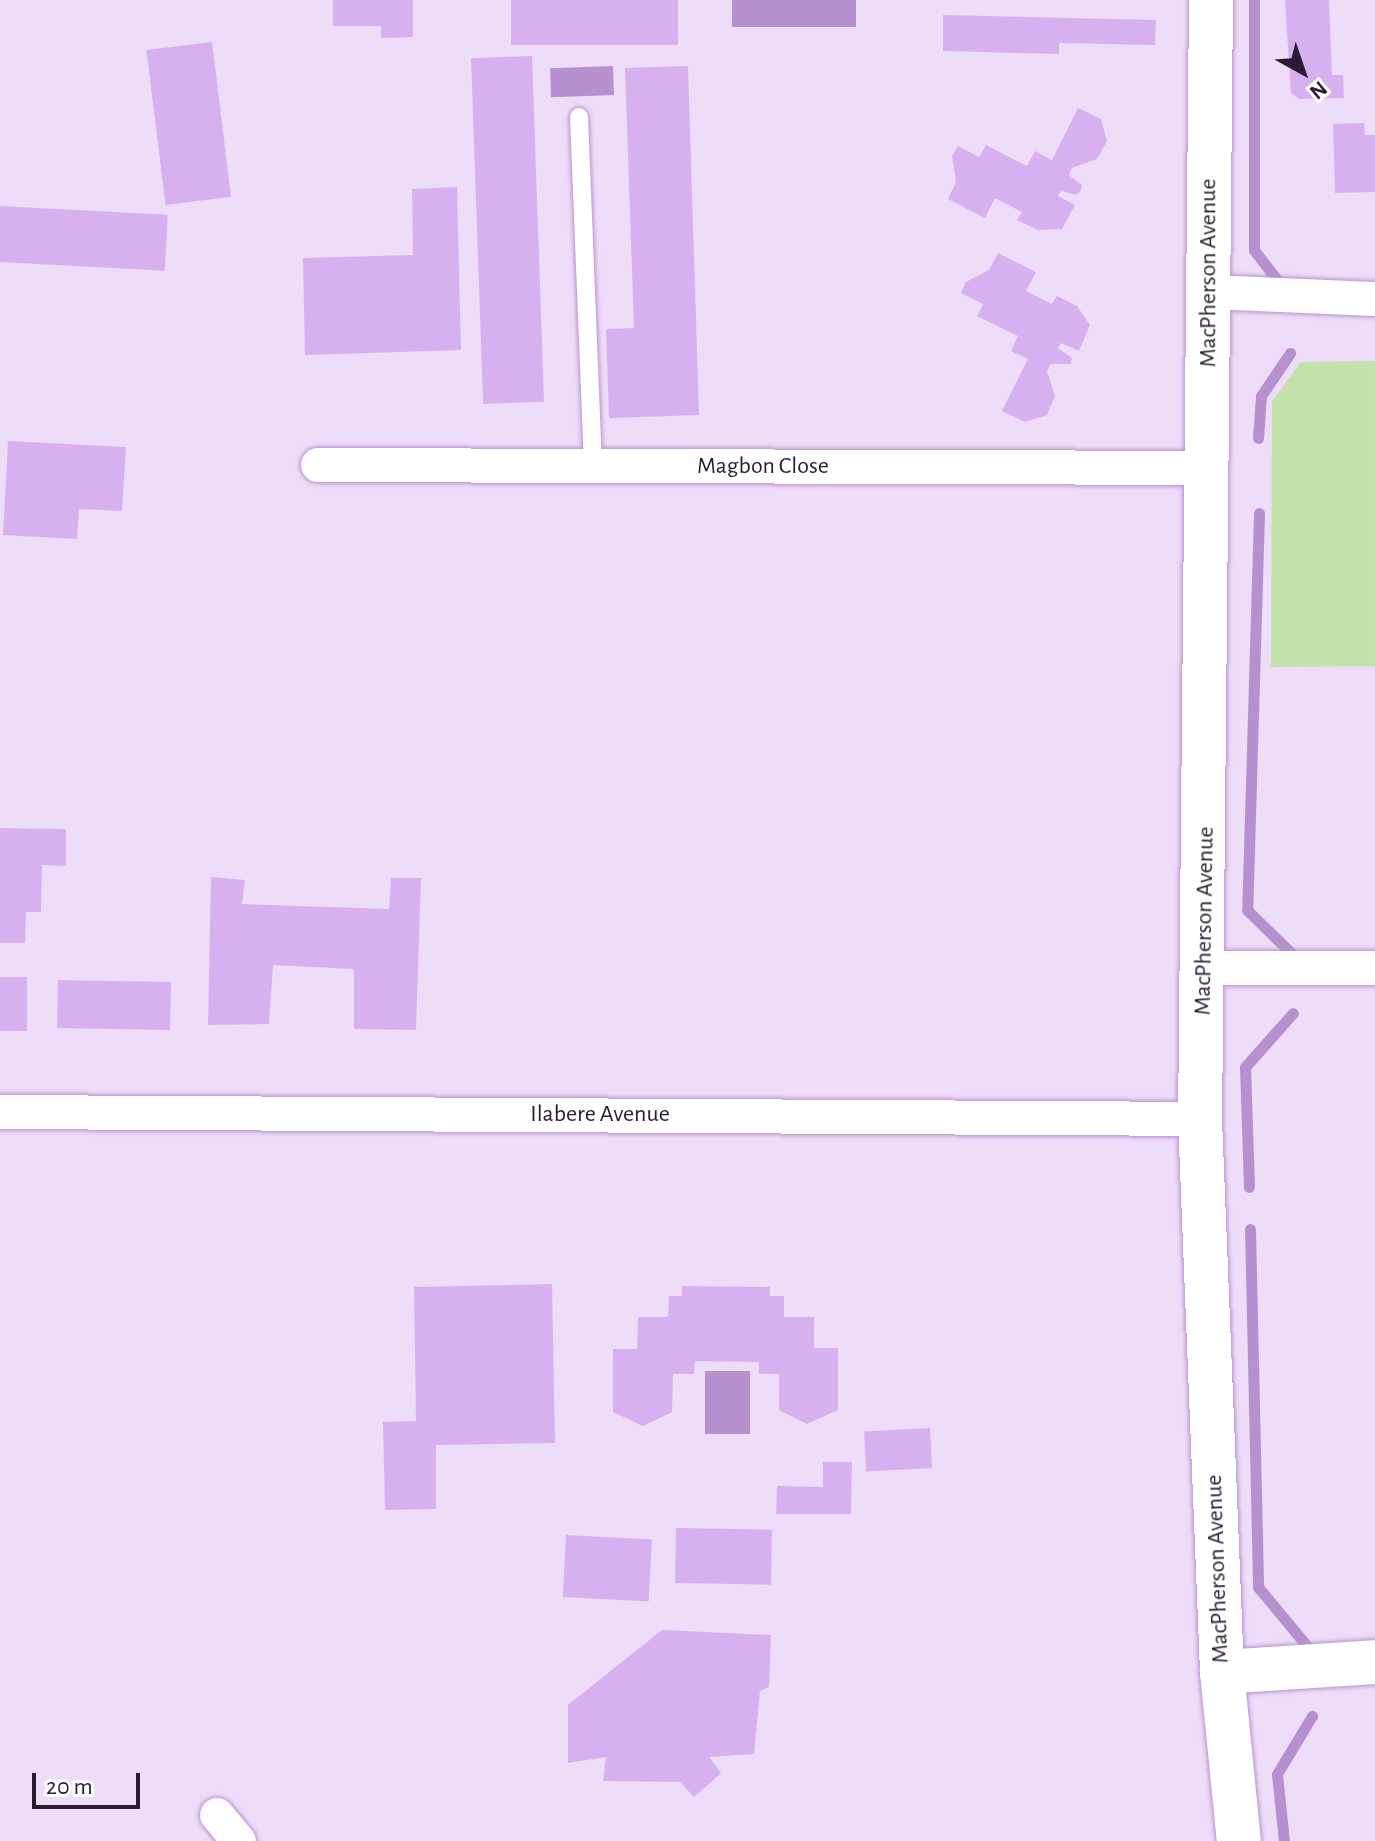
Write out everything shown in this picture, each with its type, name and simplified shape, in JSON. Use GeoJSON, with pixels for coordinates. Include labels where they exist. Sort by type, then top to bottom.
{"type":"FeatureCollection","features":[{"type":"Feature","properties":{"kind":"street","name":"MacPherson Avenue"},"geometry":{"type":"LineString","coordinates":[[1211,0],[1205,968],[1200,1119],[1222,1672],[1239,1841]]}},
{"type":"Feature","properties":{"kind":"street"},"geometry":{"type":"LineString","coordinates":[[1209,292],[1375,299]]}},
{"type":"Feature","properties":{"kind":"street","name":"Magbon Close"},"geometry":{"type":"LineString","coordinates":[[318,465],[1208,468]]}},
{"type":"Feature","properties":{"kind":"street"},"geometry":{"type":"LineString","coordinates":[[1205,968],[1375,968]]}},
{"type":"Feature","properties":{"kind":"street","name":"Ilabere Avenue"},"geometry":{"type":"LineString","coordinates":[[0,1112],[1200,1119]]}},
{"type":"Feature","properties":{"kind":"street"},"geometry":{"type":"LineString","coordinates":[[1222,1672],[1375,1662]]}},
{"type":"Feature","properties":{"kind":"street"},"geometry":{"type":"LineString","coordinates":[[217,1815],[239,1841]]}},
{"type":"Feature","properties":{"kind":"lane"},"geometry":{"type":"LineString","coordinates":[[579,117],[593,466]]}},
{"type":"Feature","properties":{"kind":"green space"},"geometry":{"type":"Polygon","coordinates":[[[1375,361],[1375,666],[1271,667],[1272,401],[1301,362],[1375,361]]]}},
{"type":"Feature","properties":{"kind":"shaded area"},"geometry":{"type":"Polygon","coordinates":[[[732,0],[856,0],[856,27],[732,27],[732,0]]]}},
{"type":"Feature","properties":{"kind":"shaded area"},"geometry":{"type":"Polygon","coordinates":[[[613,66],[614,95],[551,97],[550,68],[613,66]]]}},
{"type":"Feature","properties":{"kind":"shaded area"},"geometry":{"type":"Polygon","coordinates":[[[705,1371],[750,1371],[750,1434],[705,1434],[705,1371]]]}},
{"type":"Feature","properties":{"kind":"building"},"geometry":{"type":"Polygon","coordinates":[[[333,0],[413,0],[413,37],[381,38],[381,26],[333,26],[333,0]]]}},
{"type":"Feature","properties":{"kind":"building"},"geometry":{"type":"Polygon","coordinates":[[[511,0],[678,0],[678,45],[511,45],[511,0]]]}},
{"type":"Feature","properties":{"kind":"building"},"geometry":{"type":"Polygon","coordinates":[[[1285,0],[1329,0],[1332,75],[1343,75],[1344,98],[1299,99],[1291,93],[1285,0]]]}},
{"type":"Feature","properties":{"kind":"building"},"geometry":{"type":"Polygon","coordinates":[[[943,15],[1156,20],[1155,45],[1059,43],[1059,54],[943,51],[943,15]]]}},
{"type":"Feature","properties":{"kind":"building"},"geometry":{"type":"Polygon","coordinates":[[[212,42],[231,197],[166,205],[146,50],[212,42]]]}},
{"type":"Feature","properties":{"kind":"building"},"geometry":{"type":"Polygon","coordinates":[[[532,56],[544,402],[483,404],[471,58],[532,56]]]}},
{"type":"Feature","properties":{"kind":"building"},"geometry":{"type":"Polygon","coordinates":[[[688,66],[699,415],[609,418],[606,329],[634,328],[625,68],[688,66]]]}},
{"type":"Feature","properties":{"kind":"building"},"geometry":{"type":"Polygon","coordinates":[[[1078,108],[1101,119],[1107,141],[1097,159],[1072,168],[1069,175],[1082,185],[1076,195],[1061,191],[1058,196],[1075,205],[1062,229],[1038,230],[1017,220],[1022,212],[995,198],[985,218],[948,199],[956,182],[952,156],[958,146],[979,157],[986,145],[1027,166],[1035,151],[1052,160],[1078,108]]]}},
{"type":"Feature","properties":{"kind":"building"},"geometry":{"type":"Polygon","coordinates":[[[1364,123],[1365,135],[1375,135],[1375,192],[1335,193],[1333,124],[1364,123]]]}},
{"type":"Feature","properties":{"kind":"building"},"geometry":{"type":"Polygon","coordinates":[[[457,187],[461,350],[305,355],[303,258],[413,255],[412,189],[457,187]]]}},
{"type":"Feature","properties":{"kind":"building"},"geometry":{"type":"Polygon","coordinates":[[[0,206],[168,215],[165,271],[0,262],[0,206]]]}},
{"type":"Feature","properties":{"kind":"building"},"geometry":{"type":"Polygon","coordinates":[[[998,253],[1036,272],[1026,291],[1052,304],[1057,296],[1077,306],[1090,325],[1079,351],[1061,343],[1058,348],[1072,358],[1071,364],[1051,364],[1047,371],[1055,396],[1047,415],[1025,422],[1002,411],[1028,359],[1011,351],[1018,336],[977,316],[983,304],[961,293],[966,282],[989,270],[998,253]]]}},
{"type":"Feature","properties":{"kind":"building"},"geometry":{"type":"Polygon","coordinates":[[[8,441],[126,447],[122,511],[79,509],[77,539],[3,535],[8,441]]]}},
{"type":"Feature","properties":{"kind":"building"},"geometry":{"type":"Polygon","coordinates":[[[0,828],[66,829],[66,866],[42,865],[41,912],[26,912],[25,943],[0,943],[0,828]]]}},
{"type":"Feature","properties":{"kind":"building"},"geometry":{"type":"Polygon","coordinates":[[[211,877],[245,880],[242,904],[389,909],[391,878],[421,878],[416,1030],[354,1029],[354,969],[273,965],[269,1024],[208,1025],[211,877]]]}},
{"type":"Feature","properties":{"kind":"building"},"geometry":{"type":"Polygon","coordinates":[[[0,977],[27,977],[27,1031],[0,1031],[0,977]]]}},
{"type":"Feature","properties":{"kind":"building"},"geometry":{"type":"Polygon","coordinates":[[[58,980],[171,982],[170,1030],[57,1028],[58,980]]]}},
{"type":"Feature","properties":{"kind":"building"},"geometry":{"type":"Polygon","coordinates":[[[552,1284],[555,1443],[436,1445],[436,1509],[385,1510],[383,1422],[416,1421],[414,1287],[552,1284]]]}},
{"type":"Feature","properties":{"kind":"building"},"geometry":{"type":"Polygon","coordinates":[[[682,1286],[770,1287],[770,1296],[784,1296],[784,1317],[814,1317],[814,1348],[838,1348],[838,1410],[807,1424],[779,1410],[779,1374],[759,1374],[759,1362],[695,1361],[694,1374],[673,1374],[672,1412],[643,1426],[613,1412],[613,1349],[637,1349],[638,1317],[668,1317],[669,1296],[682,1296],[682,1286]]]}},
{"type":"Feature","properties":{"kind":"building"},"geometry":{"type":"Polygon","coordinates":[[[930,1428],[932,1468],[866,1471],[864,1431],[930,1428]]]}},
{"type":"Feature","properties":{"kind":"building"},"geometry":{"type":"Polygon","coordinates":[[[823,1462],[852,1462],[851,1514],[776,1514],[777,1486],[823,1487],[823,1462]]]}},
{"type":"Feature","properties":{"kind":"building"},"geometry":{"type":"Polygon","coordinates":[[[676,1528],[772,1530],[771,1585],[675,1583],[676,1528]]]}},
{"type":"Feature","properties":{"kind":"building"},"geometry":{"type":"Polygon","coordinates":[[[566,1535],[652,1540],[649,1601],[563,1597],[566,1535]]]}},
{"type":"Feature","properties":{"kind":"building"},"geometry":{"type":"Polygon","coordinates":[[[662,1630],[771,1635],[769,1687],[760,1691],[754,1754],[709,1757],[721,1773],[694,1797],[680,1782],[603,1781],[606,1757],[568,1763],[568,1705],[662,1630]]]}},
{"type":"Feature","properties":{"kind":"waterway"},"geometry":{"type":"LineString","coordinates":[[1254,0],[1254,250],[1284,289]]}},
{"type":"Feature","properties":{"kind":"waterway"},"geometry":{"type":"LineString","coordinates":[[1258,438],[1261,396],[1290,353]]}},
{"type":"Feature","properties":{"kind":"waterway"},"geometry":{"type":"LineString","coordinates":[[1259,513],[1247,910],[1291,953]]}},
{"type":"Feature","properties":{"kind":"waterway"},"geometry":{"type":"LineString","coordinates":[[1249,1187],[1245,1067],[1293,1013]]}},
{"type":"Feature","properties":{"kind":"waterway"},"geometry":{"type":"LineString","coordinates":[[1250,1229],[1258,1587],[1307,1646]]}},
{"type":"Feature","properties":{"kind":"waterway"},"geometry":{"type":"LineString","coordinates":[[1284,1841],[1277,1774],[1312,1716]]}}]}
